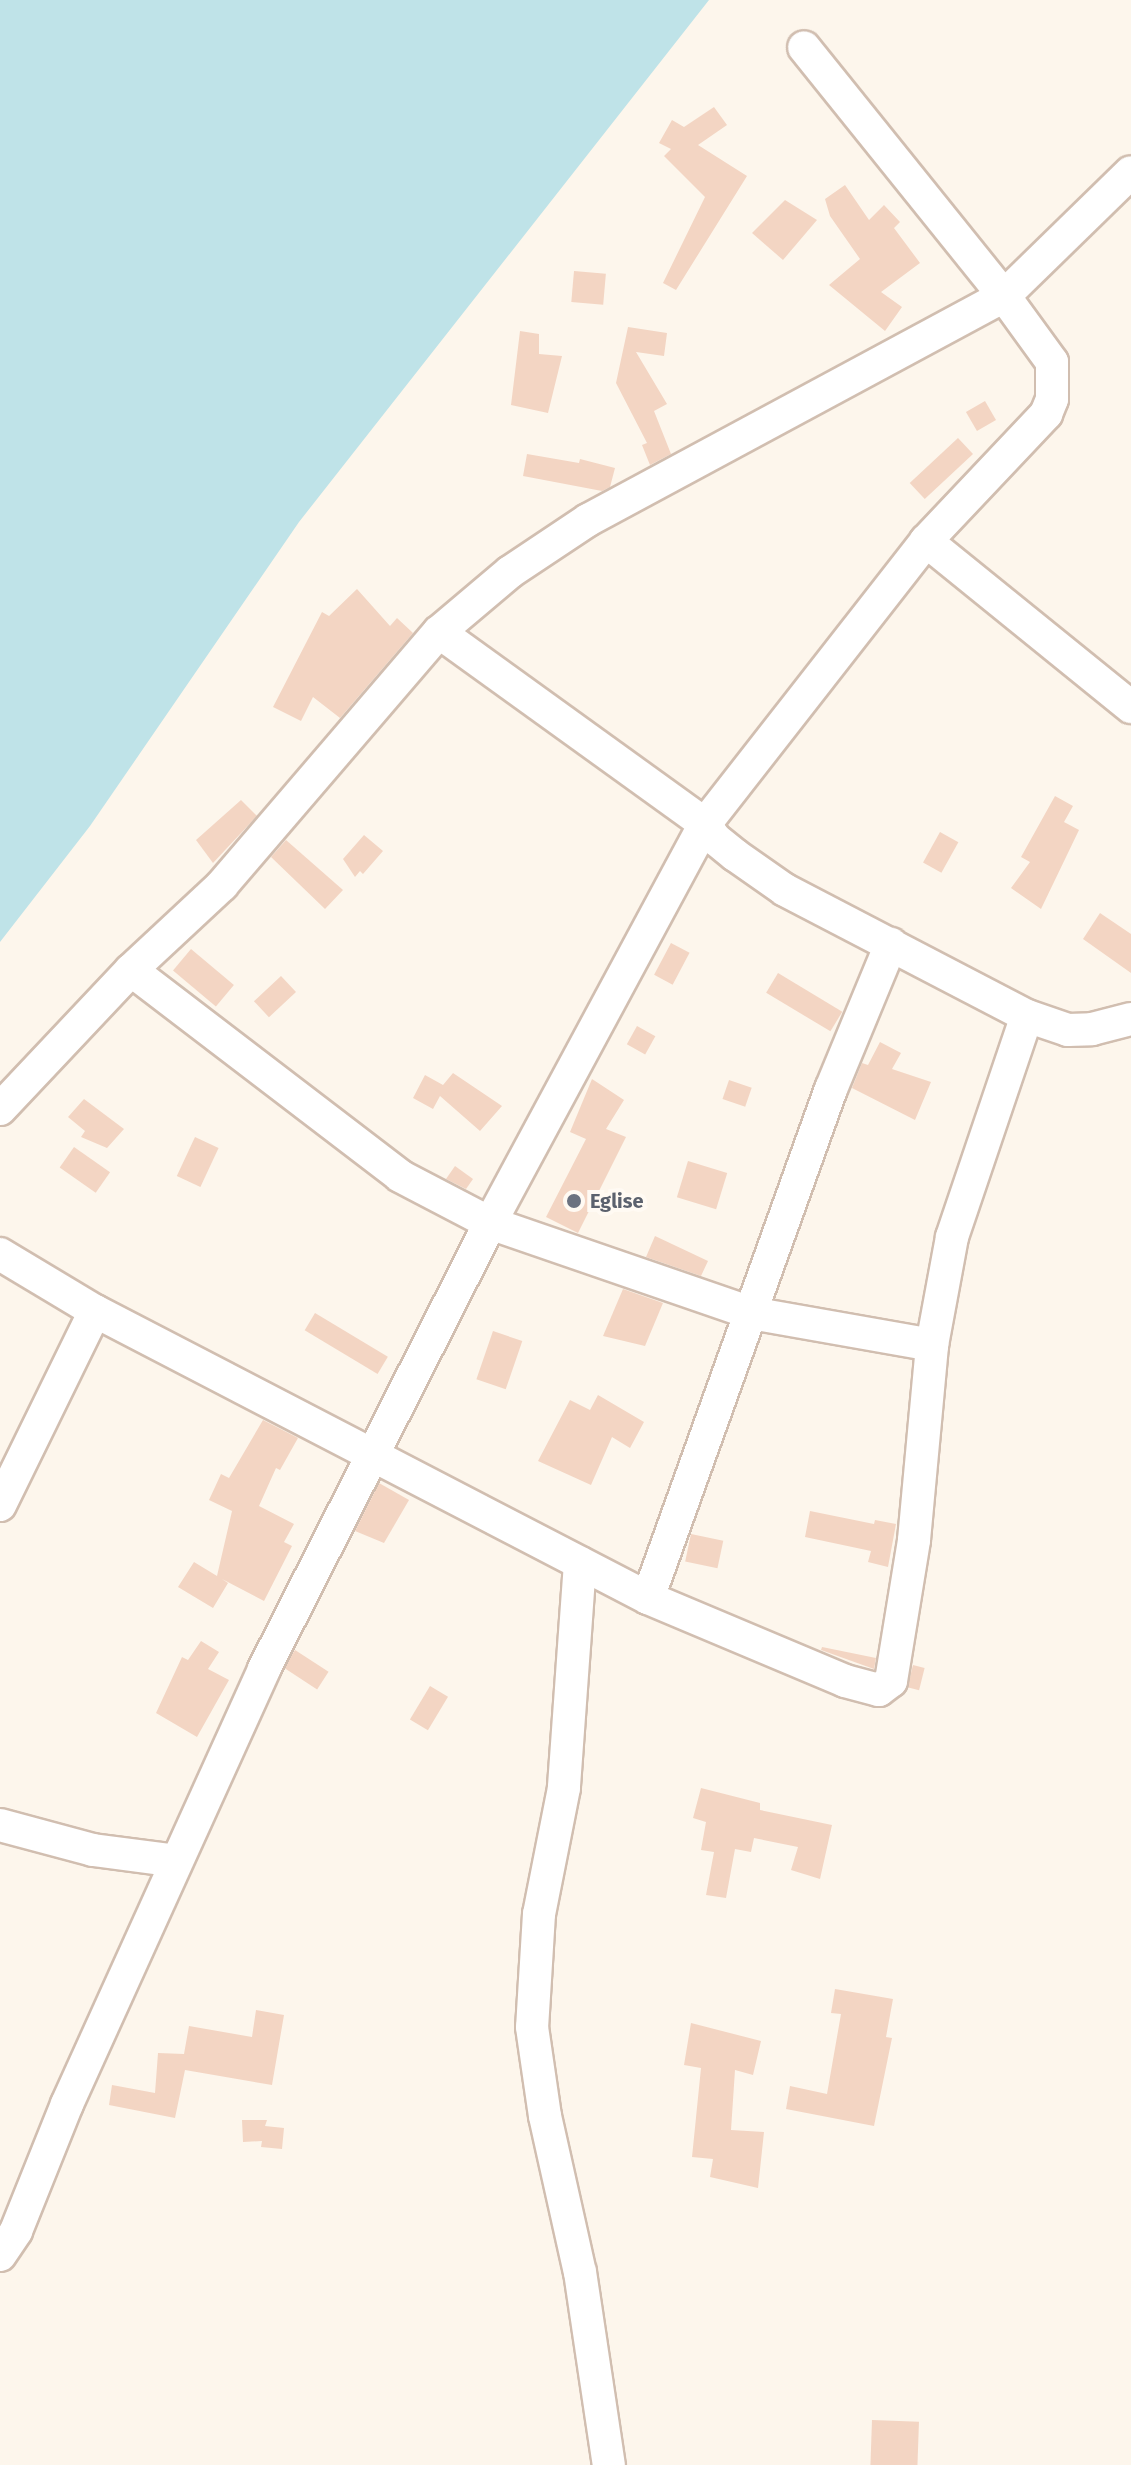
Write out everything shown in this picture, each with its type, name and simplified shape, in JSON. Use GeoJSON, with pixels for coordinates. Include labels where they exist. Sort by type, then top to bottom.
{"type":"FeatureCollection","features":[{"type":"Feature","properties":{"kind":"street"},"geometry":{"type":"LineString","coordinates":[[0,2255],[16,2231],[67,2104],[264,1669],[490,1223],[705,824],[926,541],[1046,414],[1052,399],[1052,362],[1004,296],[804,47]]}},
{"type":"Feature","properties":{"kind":"street"},"geometry":{"type":"LineString","coordinates":[[0,1109],[131,970],[222,885],[439,632],[510,572],[588,520],[1004,296],[1131,172]]}},
{"type":"Feature","properties":{"kind":"street"},"geometry":{"type":"LineString","coordinates":[[926,541],[1131,707]]}},
{"type":"Feature","properties":{"kind":"street"},"geometry":{"type":"LineString","coordinates":[[439,632],[705,824],[715,839],[785,890],[1027,1016],[1068,1030],[1092,1029],[1131,1019]]}},
{"type":"Feature","properties":{"kind":"street"},"geometry":{"type":"LineString","coordinates":[[648,1598],[831,1089],[891,944]]}},
{"type":"Feature","properties":{"kind":"street"},"geometry":{"type":"LineString","coordinates":[[131,970],[400,1176],[490,1223],[751,1313],[932,1345]]}},
{"type":"Feature","properties":{"kind":"street"},"geometry":{"type":"LineString","coordinates":[[0,1254],[95,1311],[648,1598],[818,1671],[879,1690],[891,1681],[914,1540],[932,1345],[952,1237],[1027,1016]]}},
{"type":"Feature","properties":{"kind":"street"},"geometry":{"type":"LineString","coordinates":[[0,1505],[95,1311]]}},
{"type":"Feature","properties":{"kind":"street"},"geometry":{"type":"LineString","coordinates":[[580,1563],[564,1788],[539,1914],[532,2027],[545,2116],[580,2272],[609,2465]]}},
{"type":"Feature","properties":{"kind":"street"},"geometry":{"type":"LineString","coordinates":[[0,1825],[93,1850],[176,1861]]}},
{"type":"Feature","properties":{"kind":"water"},"geometry":{"type":"Polygon","coordinates":[[[0,0],[709,0],[299,522],[90,826],[0,942],[0,0]]]}},
{"type":"Feature","properties":{"kind":"building"},"geometry":{"type":"Polygon","coordinates":[[[714,107],[727,125],[698,145],[747,176],[676,290],[663,283],[705,197],[664,156],[671,149],[659,143],[672,120],[684,127],[714,107]]]}},
{"type":"Feature","properties":{"kind":"building"},"geometry":{"type":"Polygon","coordinates":[[[845,185],[869,220],[884,205],[900,222],[894,228],[920,263],[881,292],[902,307],[885,331],[829,285],[860,259],[830,216],[825,199],[845,185]]]}},
{"type":"Feature","properties":{"kind":"building"},"geometry":{"type":"Polygon","coordinates":[[[785,200],[817,220],[783,260],[752,233],[785,200]]]}},
{"type":"Feature","properties":{"kind":"building"},"geometry":{"type":"Polygon","coordinates":[[[574,271],[606,274],[603,305],[571,302],[574,271]]]}},
{"type":"Feature","properties":{"kind":"building"},"geometry":{"type":"Polygon","coordinates":[[[628,327],[667,333],[664,356],[636,352],[667,404],[654,411],[671,454],[650,465],[642,445],[647,443],[616,383],[628,327]]]}},
{"type":"Feature","properties":{"kind":"building"},"geometry":{"type":"Polygon","coordinates":[[[520,331],[539,334],[539,354],[562,356],[548,413],[511,405],[520,331]]]}},
{"type":"Feature","properties":{"kind":"building"},"geometry":{"type":"Polygon","coordinates":[[[985,401],[996,420],[977,431],[966,412],[985,401]]]}},
{"type":"Feature","properties":{"kind":"building"},"geometry":{"type":"Polygon","coordinates":[[[958,438],[973,454],[925,499],[910,483],[958,438]]]}},
{"type":"Feature","properties":{"kind":"building"},"geometry":{"type":"Polygon","coordinates":[[[527,454],[579,463],[580,459],[615,468],[610,487],[602,491],[523,476],[527,454]]]}},
{"type":"Feature","properties":{"kind":"building"},"geometry":{"type":"Polygon","coordinates":[[[357,589],[390,626],[397,618],[413,633],[340,718],[313,697],[301,721],[273,707],[322,612],[329,616],[357,589]]]}},
{"type":"Feature","properties":{"kind":"building"},"geometry":{"type":"Polygon","coordinates":[[[1055,796],[1073,806],[1064,822],[1079,830],[1041,909],[1011,888],[1030,862],[1021,857],[1055,796]]]}},
{"type":"Feature","properties":{"kind":"building"},"geometry":{"type":"Polygon","coordinates":[[[241,800],[257,816],[213,863],[196,840],[241,800]]]}},
{"type":"Feature","properties":{"kind":"building"},"geometry":{"type":"Polygon","coordinates":[[[940,832],[958,842],[941,873],[923,863],[940,832]]]}},
{"type":"Feature","properties":{"kind":"building"},"geometry":{"type":"Polygon","coordinates":[[[364,835],[383,851],[363,874],[360,871],[355,877],[343,859],[364,835]]]}},
{"type":"Feature","properties":{"kind":"building"},"geometry":{"type":"Polygon","coordinates":[[[286,840],[343,890],[325,909],[271,857],[286,840]]]}},
{"type":"Feature","properties":{"kind":"building"},"geometry":{"type":"Polygon","coordinates":[[[1100,913],[1131,934],[1131,973],[1083,939],[1100,913]]]}},
{"type":"Feature","properties":{"kind":"building"},"geometry":{"type":"Polygon","coordinates":[[[671,943],[690,953],[673,985],[654,975],[671,943]]]}},
{"type":"Feature","properties":{"kind":"building"},"geometry":{"type":"Polygon","coordinates":[[[191,949],[234,985],[216,1006],[173,970],[191,949]]]}},
{"type":"Feature","properties":{"kind":"building"},"geometry":{"type":"Polygon","coordinates":[[[778,973],[842,1012],[830,1031],[766,993],[778,973]]]}},
{"type":"Feature","properties":{"kind":"building"},"geometry":{"type":"Polygon","coordinates":[[[281,976],[296,992],[269,1017],[254,1001],[281,976]]]}},
{"type":"Feature","properties":{"kind":"building"},"geometry":{"type":"Polygon","coordinates":[[[637,1026],[655,1036],[645,1055],[627,1044],[637,1026]]]}},
{"type":"Feature","properties":{"kind":"building"},"geometry":{"type":"Polygon","coordinates":[[[880,1042],[901,1053],[892,1069],[931,1082],[915,1120],[852,1088],[862,1063],[868,1065],[880,1042]]]}},
{"type":"Feature","properties":{"kind":"building"},"geometry":{"type":"Polygon","coordinates":[[[453,1073],[502,1106],[480,1131],[440,1096],[433,1109],[413,1098],[425,1075],[443,1085],[453,1073]]]}},
{"type":"Feature","properties":{"kind":"building"},"geometry":{"type":"Polygon","coordinates":[[[592,1079],[624,1100],[606,1129],[626,1137],[578,1233],[546,1217],[586,1139],[570,1132],[592,1079]]]}},
{"type":"Feature","properties":{"kind":"building"},"geometry":{"type":"Polygon","coordinates":[[[729,1080],[752,1088],[745,1107],[722,1099],[729,1080]]]}},
{"type":"Feature","properties":{"kind":"building"},"geometry":{"type":"Polygon","coordinates":[[[84,1099],[124,1129],[107,1148],[81,1137],[85,1131],[68,1117],[84,1099]]]}},
{"type":"Feature","properties":{"kind":"building"},"geometry":{"type":"Polygon","coordinates":[[[195,1137],[219,1148],[200,1187],[177,1176],[195,1137]]]}},
{"type":"Feature","properties":{"kind":"building"},"geometry":{"type":"Polygon","coordinates":[[[74,1147],[110,1172],[96,1193],[60,1167],[74,1147]]]}},
{"type":"Feature","properties":{"kind":"building"},"geometry":{"type":"Polygon","coordinates":[[[688,1161],[727,1173],[716,1209],[677,1197],[688,1161]]]}},
{"type":"Feature","properties":{"kind":"building"},"geometry":{"type":"Polygon","coordinates":[[[455,1166],[473,1179],[466,1189],[446,1179],[455,1166]]]}},
{"type":"Feature","properties":{"kind":"building"},"geometry":{"type":"Polygon","coordinates":[[[655,1236],[708,1261],[701,1276],[646,1257],[655,1236]]]}},
{"type":"Feature","properties":{"kind":"building"},"geometry":{"type":"Polygon","coordinates":[[[623,1289],[663,1303],[645,1346],[603,1336],[623,1289]]]}},
{"type":"Feature","properties":{"kind":"building"},"geometry":{"type":"Polygon","coordinates":[[[315,1313],[388,1357],[378,1374],[305,1330],[315,1313]]]}},
{"type":"Feature","properties":{"kind":"building"},"geometry":{"type":"Polygon","coordinates":[[[493,1331],[522,1341],[506,1389],[476,1379],[493,1331]]]}},
{"type":"Feature","properties":{"kind":"building"},"geometry":{"type":"Polygon","coordinates":[[[598,1395],[644,1422],[630,1448],[612,1437],[591,1485],[538,1461],[570,1400],[590,1410],[598,1395]]]}},
{"type":"Feature","properties":{"kind":"building"},"geometry":{"type":"Polygon","coordinates":[[[263,1420],[298,1438],[280,1470],[276,1468],[259,1506],[294,1524],[284,1542],[292,1546],[264,1601],[222,1579],[228,1583],[213,1608],[178,1587],[194,1562],[217,1576],[232,1511],[209,1500],[221,1474],[229,1478],[263,1420]]]}},
{"type":"Feature","properties":{"kind":"building"},"geometry":{"type":"Polygon","coordinates":[[[379,1483],[409,1500],[384,1543],[355,1531],[379,1483]]]}},
{"type":"Feature","properties":{"kind":"building"},"geometry":{"type":"Polygon","coordinates":[[[810,1511],[874,1524],[875,1520],[896,1524],[888,1567],[868,1562],[871,1551],[805,1537],[810,1511]]]}},
{"type":"Feature","properties":{"kind":"building"},"geometry":{"type":"Polygon","coordinates":[[[691,1534],[723,1541],[717,1568],[685,1561],[691,1534]]]}},
{"type":"Feature","properties":{"kind":"building"},"geometry":{"type":"Polygon","coordinates":[[[201,1641],[219,1652],[208,1669],[229,1680],[197,1737],[156,1713],[182,1657],[188,1660],[201,1641]]]}},
{"type":"Feature","properties":{"kind":"building"},"geometry":{"type":"Polygon","coordinates":[[[822,1647],[876,1658],[874,1669],[821,1650],[822,1647]]]}},
{"type":"Feature","properties":{"kind":"building"},"geometry":{"type":"Polygon","coordinates":[[[295,1650],[329,1672],[317,1689],[284,1668],[295,1650]]]}},
{"type":"Feature","properties":{"kind":"building"},"geometry":{"type":"Polygon","coordinates":[[[913,1665],[925,1668],[919,1690],[907,1687],[913,1665]]]}},
{"type":"Feature","properties":{"kind":"building"},"geometry":{"type":"Polygon","coordinates":[[[430,1686],[448,1697],[428,1730],[410,1719],[430,1686]]]}},
{"type":"Feature","properties":{"kind":"building"},"geometry":{"type":"Polygon","coordinates":[[[701,1788],[760,1803],[760,1810],[832,1825],[820,1879],[791,1870],[798,1847],[754,1838],[751,1852],[735,1849],[726,1898],[706,1895],[714,1852],[701,1850],[706,1822],[693,1818],[701,1788]]]}},
{"type":"Feature","properties":{"kind":"building"},"geometry":{"type":"Polygon","coordinates":[[[835,1989],[893,1999],[886,2037],[892,2038],[874,2126],[786,2109],[790,2086],[827,2094],[841,2014],[831,2013],[835,1989]]]}},
{"type":"Feature","properties":{"kind":"building"},"geometry":{"type":"Polygon","coordinates":[[[256,2010],[284,2015],[272,2085],[185,2070],[175,2118],[109,2105],[112,2085],[155,2093],[158,2053],[184,2054],[189,2026],[252,2037],[256,2010]]]}},
{"type":"Feature","properties":{"kind":"building"},"geometry":{"type":"Polygon","coordinates":[[[691,2023],[761,2041],[753,2075],[735,2070],[731,2130],[764,2132],[758,2188],[710,2177],[713,2159],[692,2157],[701,2068],[684,2065],[691,2023]]]}},
{"type":"Feature","properties":{"kind":"building"},"geometry":{"type":"Polygon","coordinates":[[[242,2120],[267,2120],[265,2126],[284,2128],[282,2149],[261,2147],[262,2141],[243,2142],[242,2120]]]}},
{"type":"Feature","properties":{"kind":"building"},"geometry":{"type":"Polygon","coordinates":[[[872,2420],[919,2422],[917,2465],[870,2465],[872,2420]]]}},
{"type":"Feature","properties":{"kind":"place","name":"Eglise"},"geometry":{"type":"Point","coordinates":[574,1201]}}]}
